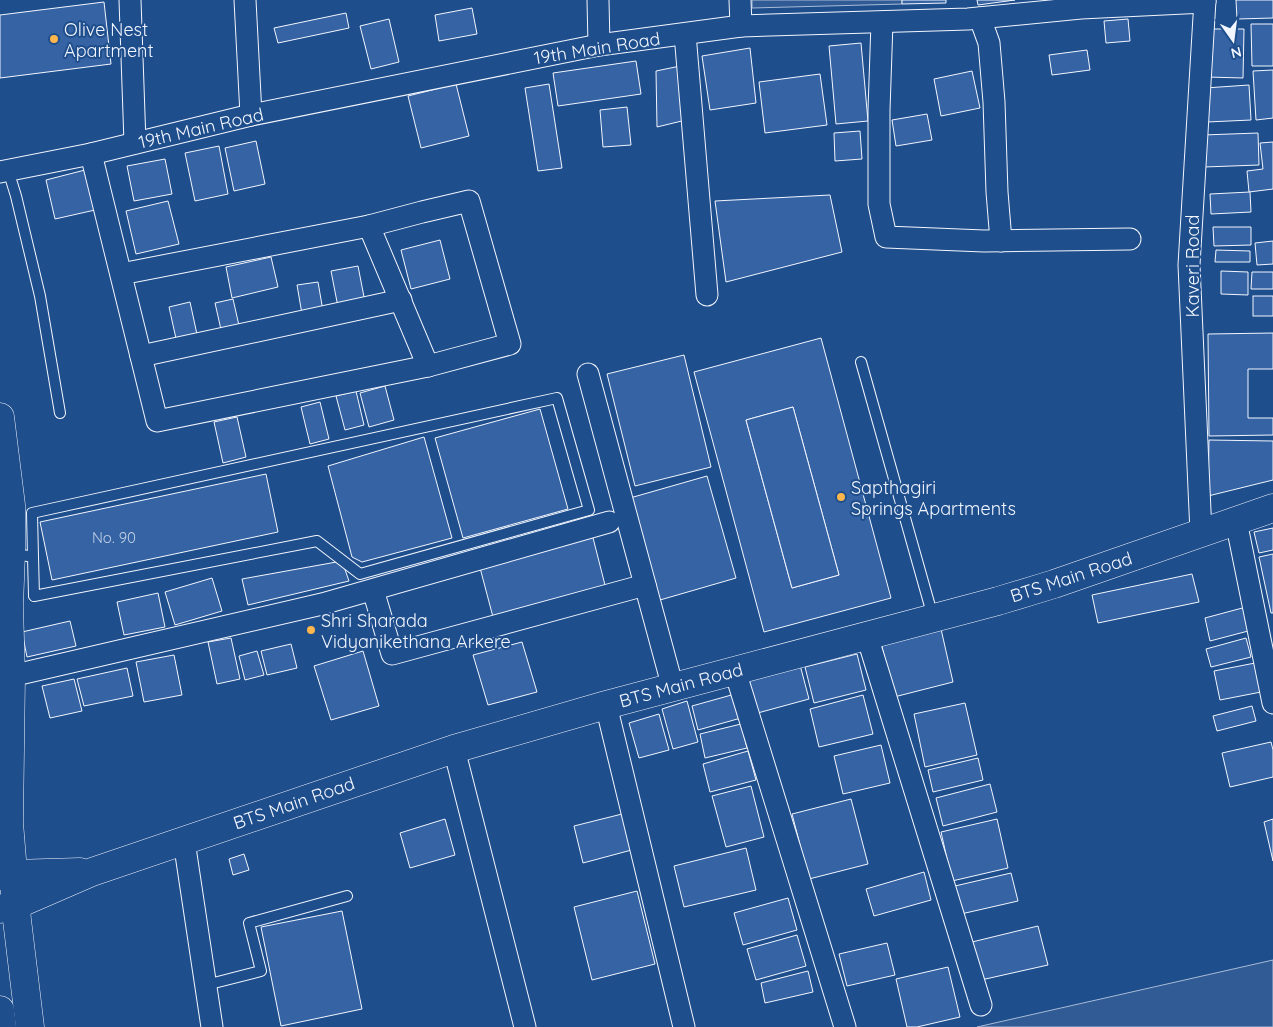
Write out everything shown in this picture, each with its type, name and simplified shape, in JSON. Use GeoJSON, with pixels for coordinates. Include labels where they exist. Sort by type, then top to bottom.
{"type":"FeatureCollection","features":[{"type":"Feature","properties":{"kind":"street"},"geometry":{"type":"LineString","coordinates":[[130,0],[135,143]]}},
{"type":"Feature","properties":{"kind":"street"},"geometry":{"type":"LineString","coordinates":[[245,0],[251,115]]}},
{"type":"Feature","properties":{"kind":"street"},"geometry":{"type":"LineString","coordinates":[[598,0],[599,45]]}},
{"type":"Feature","properties":{"kind":"street"},"geometry":{"type":"LineString","coordinates":[[740,0],[741,26]]}},
{"type":"Feature","properties":{"kind":"street","name":"19th Main Road"},"geometry":{"type":"LineString","coordinates":[[4,171],[91,154],[251,115],[599,45],[741,26],[882,22],[1081,4],[1205,1]]}},
{"type":"Feature","properties":{"kind":"street","name":"Kaveri Road"},"geometry":{"type":"LineString","coordinates":[[1201,533],[1189,265],[1205,1]]}},
{"type":"Feature","properties":{"kind":"street"},"geometry":{"type":"LineString","coordinates":[[972,13],[989,43],[1001,241]]}},
{"type":"Feature","properties":{"kind":"street"},"geometry":{"type":"LineString","coordinates":[[882,22],[879,110],[879,204],[886,237],[984,242],[1130,239]]}},
{"type":"Feature","properties":{"kind":"street"},"geometry":{"type":"LineString","coordinates":[[685,34],[707,295]]}},
{"type":"Feature","properties":{"kind":"street"},"geometry":{"type":"LineString","coordinates":[[91,154],[157,421],[428,366],[510,344],[469,201],[370,226],[121,274]]}},
{"type":"Feature","properties":{"kind":"street"},"geometry":{"type":"LineString","coordinates":[[370,226],[428,366]]}},
{"type":"Feature","properties":{"kind":"street"},"geometry":{"type":"LineString","coordinates":[[141,356],[401,300]]}},
{"type":"Feature","properties":{"kind":"street"},"geometry":{"type":"LineString","coordinates":[[588,374],[673,688]]}},
{"type":"Feature","properties":{"kind":"street"},"geometry":{"type":"LineString","coordinates":[[0,417],[11,505],[22,555],[9,606],[11,676],[8,907],[30,1027]]}},
{"type":"Feature","properties":{"kind":"street","name":"BTS Main Road"},"geometry":{"type":"LineString","coordinates":[[8,907],[92,872],[454,749],[606,705],[1054,584],[1273,508]]}},
{"type":"Feature","properties":{"kind":"street"},"geometry":{"type":"LineString","coordinates":[[1236,521],[1273,703]]}},
{"type":"Feature","properties":{"kind":"street"},"geometry":{"type":"LineString","coordinates":[[11,676],[322,604],[609,522]]}},
{"type":"Feature","properties":{"kind":"street"},"geometry":{"type":"LineString","coordinates":[[373,590],[392,654],[645,585]]}},
{"type":"Feature","properties":{"kind":"street"},"geometry":{"type":"LineString","coordinates":[[867,636],[981,1005]]}},
{"type":"Feature","properties":{"kind":"street"},"geometry":{"type":"LineString","coordinates":[[735,671],[845,1027]]}},
{"type":"Feature","properties":{"kind":"street"},"geometry":{"type":"LineString","coordinates":[[606,705],[684,1027]]}},
{"type":"Feature","properties":{"kind":"street"},"geometry":{"type":"LineString","coordinates":[[454,749],[525,1027]]}},
{"type":"Feature","properties":{"kind":"street"},"geometry":{"type":"LineString","coordinates":[[184,841],[212,1027]]}},
{"type":"Feature","properties":{"kind":"street","name":"BTS Main Road"},"geometry":{"type":"LineString","coordinates":[[7,875],[92,872]]}},
{"type":"Feature","properties":{"kind":"street"},"geometry":{"type":"LineString","coordinates":[[0,1010],[2,1027]]}},
{"type":"Feature","properties":{"kind":"lane"},"geometry":{"type":"LineString","coordinates":[[4,171],[16,196],[40,296],[60,413]]}},
{"type":"Feature","properties":{"kind":"lane"},"geometry":{"type":"LineString","coordinates":[[861,362],[933,618]]}},
{"type":"Feature","properties":{"kind":"lane"},"geometry":{"type":"LineString","coordinates":[[557,398],[589,510],[360,574],[317,541],[34,596],[22,555],[32,512],[557,398]]}},
{"type":"Feature","properties":{"kind":"lane"},"geometry":{"type":"LineString","coordinates":[[206,984],[261,971],[249,923],[348,896]]}},
{"type":"Feature","properties":{"kind":"shaded area"},"geometry":{"type":"Polygon","coordinates":[[[752,0],[902,0],[902,4],[752,8],[752,0]]]}},
{"type":"Feature","properties":{"kind":"shaded area"},"geometry":{"type":"Polygon","coordinates":[[[1273,960],[1273,1027],[977,1027],[1273,960]]]}},
{"type":"Feature","properties":{"kind":"building"},"geometry":{"type":"Polygon","coordinates":[[[902,0],[946,0],[946,3],[902,4],[902,0]]]}},
{"type":"Feature","properties":{"kind":"building"},"geometry":{"type":"Polygon","coordinates":[[[977,0],[1015,0],[978,5],[977,0]]]}},
{"type":"Feature","properties":{"kind":"building"},"geometry":{"type":"Polygon","coordinates":[[[1236,0],[1273,0],[1273,18],[1237,19],[1236,0]]]}},
{"type":"Feature","properties":{"kind":"building","name":"Olive Nest Apartment"},"geometry":{"type":"Polygon","coordinates":[[[104,2],[111,64],[0,78],[0,15],[104,2]]]}},
{"type":"Feature","properties":{"kind":"building"},"geometry":{"type":"Polygon","coordinates":[[[472,8],[477,34],[439,41],[435,15],[472,8]]]}},
{"type":"Feature","properties":{"kind":"building"},"geometry":{"type":"Polygon","coordinates":[[[346,13],[349,28],[278,43],[274,28],[346,13]]]}},
{"type":"Feature","properties":{"kind":"building"},"geometry":{"type":"Polygon","coordinates":[[[389,19],[399,62],[371,69],[360,26],[389,19]]]}},
{"type":"Feature","properties":{"kind":"building"},"geometry":{"type":"Polygon","coordinates":[[[1128,19],[1130,41],[1106,43],[1104,21],[1128,19]]]}},
{"type":"Feature","properties":{"kind":"building"},"geometry":{"type":"Polygon","coordinates":[[[1251,24],[1273,24],[1273,66],[1252,66],[1251,24]]]}},
{"type":"Feature","properties":{"kind":"building"},"geometry":{"type":"Polygon","coordinates":[[[1207,29],[1244,29],[1243,78],[1207,77],[1207,29]]]}},
{"type":"Feature","properties":{"kind":"building"},"geometry":{"type":"Polygon","coordinates":[[[861,43],[868,121],[836,124],[829,46],[861,43]]]}},
{"type":"Feature","properties":{"kind":"building"},"geometry":{"type":"Polygon","coordinates":[[[750,48],[756,103],[710,110],[702,56],[750,48]]]}},
{"type":"Feature","properties":{"kind":"building"},"geometry":{"type":"Polygon","coordinates":[[[1087,50],[1090,70],[1052,75],[1049,55],[1087,50]]]}},
{"type":"Feature","properties":{"kind":"building"},"geometry":{"type":"Polygon","coordinates":[[[636,61],[641,94],[558,106],[553,73],[636,61]]]}},
{"type":"Feature","properties":{"kind":"building"},"geometry":{"type":"Polygon","coordinates":[[[685,65],[690,119],[657,127],[656,71],[685,65]]]}},
{"type":"Feature","properties":{"kind":"building"},"geometry":{"type":"Polygon","coordinates":[[[1273,70],[1273,118],[1256,120],[1253,71],[1273,70]]]}},
{"type":"Feature","properties":{"kind":"building"},"geometry":{"type":"Polygon","coordinates":[[[972,71],[980,108],[941,116],[934,79],[972,71]]]}},
{"type":"Feature","properties":{"kind":"building"},"geometry":{"type":"Polygon","coordinates":[[[820,74],[827,125],[765,133],[759,82],[820,74]]]}},
{"type":"Feature","properties":{"kind":"building"},"geometry":{"type":"Polygon","coordinates":[[[456,84],[469,136],[421,148],[408,96],[456,84]]]}},
{"type":"Feature","properties":{"kind":"building"},"geometry":{"type":"Polygon","coordinates":[[[549,84],[562,168],[538,171],[525,88],[549,84]]]}},
{"type":"Feature","properties":{"kind":"building"},"geometry":{"type":"Polygon","coordinates":[[[1249,85],[1251,120],[1207,122],[1205,88],[1249,85]]]}},
{"type":"Feature","properties":{"kind":"building"},"geometry":{"type":"Polygon","coordinates":[[[627,107],[631,145],[603,147],[600,110],[627,107]]]}},
{"type":"Feature","properties":{"kind":"building"},"geometry":{"type":"Polygon","coordinates":[[[927,114],[932,140],[896,146],[892,120],[927,114]]]}},
{"type":"Feature","properties":{"kind":"building"},"geometry":{"type":"Polygon","coordinates":[[[860,131],[862,159],[835,161],[834,133],[860,131]]]}},
{"type":"Feature","properties":{"kind":"building"},"geometry":{"type":"Polygon","coordinates":[[[1258,133],[1259,165],[1204,167],[1203,135],[1258,133]]]}},
{"type":"Feature","properties":{"kind":"building"},"geometry":{"type":"Polygon","coordinates":[[[256,141],[265,184],[234,191],[225,148],[256,141]]]}},
{"type":"Feature","properties":{"kind":"building"},"geometry":{"type":"Polygon","coordinates":[[[1273,142],[1273,189],[1249,192],[1247,171],[1263,169],[1260,143],[1273,142]]]}},
{"type":"Feature","properties":{"kind":"building"},"geometry":{"type":"Polygon","coordinates":[[[219,146],[228,194],[195,201],[185,153],[219,146]]]}},
{"type":"Feature","properties":{"kind":"building"},"geometry":{"type":"Polygon","coordinates":[[[165,159],[172,194],[134,201],[127,166],[165,159]]]}},
{"type":"Feature","properties":{"kind":"building"},"geometry":{"type":"Polygon","coordinates":[[[85,170],[95,210],[55,219],[46,180],[85,170]]]}},
{"type":"Feature","properties":{"kind":"building"},"geometry":{"type":"Polygon","coordinates":[[[1250,192],[1251,212],[1211,214],[1210,194],[1250,192]]]}},
{"type":"Feature","properties":{"kind":"building"},"geometry":{"type":"Polygon","coordinates":[[[830,195],[842,252],[726,282],[715,201],[830,195]]]}},
{"type":"Feature","properties":{"kind":"building"},"geometry":{"type":"Polygon","coordinates":[[[168,201],[179,244],[136,254],[126,211],[168,201]]]}},
{"type":"Feature","properties":{"kind":"building"},"geometry":{"type":"Polygon","coordinates":[[[1213,227],[1251,227],[1251,245],[1214,246],[1213,227]]]}},
{"type":"Feature","properties":{"kind":"building"},"geometry":{"type":"Polygon","coordinates":[[[440,240],[450,279],[411,289],[401,250],[440,240]]]}},
{"type":"Feature","properties":{"kind":"building"},"geometry":{"type":"Polygon","coordinates":[[[1273,241],[1273,264],[1257,265],[1255,243],[1273,241]]]}},
{"type":"Feature","properties":{"kind":"building"},"geometry":{"type":"Polygon","coordinates":[[[1216,250],[1250,251],[1250,262],[1215,262],[1216,250]]]}},
{"type":"Feature","properties":{"kind":"building"},"geometry":{"type":"Polygon","coordinates":[[[271,257],[278,287],[232,298],[226,267],[271,257]]]}},
{"type":"Feature","properties":{"kind":"building"},"geometry":{"type":"Polygon","coordinates":[[[358,266],[365,302],[338,307],[331,271],[358,266]]]}},
{"type":"Feature","properties":{"kind":"building"},"geometry":{"type":"Polygon","coordinates":[[[1221,271],[1248,272],[1248,295],[1221,294],[1221,271]]]}},
{"type":"Feature","properties":{"kind":"building"},"geometry":{"type":"Polygon","coordinates":[[[1252,272],[1273,272],[1273,289],[1251,289],[1252,272]]]}},
{"type":"Feature","properties":{"kind":"building"},"geometry":{"type":"Polygon","coordinates":[[[318,282],[323,311],[302,314],[297,285],[318,282]]]}},
{"type":"Feature","properties":{"kind":"building"},"geometry":{"type":"Polygon","coordinates":[[[1253,296],[1273,296],[1273,316],[1253,316],[1253,296]]]}},
{"type":"Feature","properties":{"kind":"building"},"geometry":{"type":"Polygon","coordinates":[[[233,299],[240,330],[222,334],[215,303],[233,299]]]}},
{"type":"Feature","properties":{"kind":"building"},"geometry":{"type":"Polygon","coordinates":[[[190,302],[198,339],[177,343],[169,307],[190,302]]]}},
{"type":"Feature","properties":{"kind":"building"},"geometry":{"type":"Polygon","coordinates":[[[1273,333],[1273,369],[1248,369],[1248,418],[1273,418],[1273,435],[1209,436],[1208,334],[1273,333]]]}},
{"type":"Feature","properties":{"kind":"building","name":"Sapthagiri Springs Apartments"},"geometry":{"type":"Polygon","coordinates":[[[821,338],[891,598],[764,632],[694,372],[821,338]],[[793,407],[746,420],[792,588],[839,575],[793,407]]]}},
{"type":"Feature","properties":{"kind":"building"},"geometry":{"type":"Polygon","coordinates":[[[684,355],[711,467],[635,486],[607,374],[684,355]]]}},
{"type":"Feature","properties":{"kind":"building"},"geometry":{"type":"Polygon","coordinates":[[[385,386],[394,420],[369,427],[360,393],[385,386]]]}},
{"type":"Feature","properties":{"kind":"building"},"geometry":{"type":"Polygon","coordinates":[[[356,391],[364,425],[345,430],[336,396],[356,391]]]}},
{"type":"Feature","properties":{"kind":"building"},"geometry":{"type":"Polygon","coordinates":[[[320,402],[329,439],[310,444],[301,407],[320,402]]]}},
{"type":"Feature","properties":{"kind":"building"},"geometry":{"type":"Polygon","coordinates":[[[793,407],[839,575],[792,588],[746,420],[793,407]]]}},
{"type":"Feature","properties":{"kind":"building"},"geometry":{"type":"Polygon","coordinates":[[[540,409],[568,509],[463,538],[435,438],[540,409]]]}},
{"type":"Feature","properties":{"kind":"building"},"geometry":{"type":"Polygon","coordinates":[[[237,417],[246,457],[223,463],[214,422],[237,417]]]}},
{"type":"Feature","properties":{"kind":"building"},"geometry":{"type":"Polygon","coordinates":[[[424,437],[452,538],[362,562],[352,557],[328,466],[424,437]]]}},
{"type":"Feature","properties":{"kind":"building"},"geometry":{"type":"Polygon","coordinates":[[[1209,440],[1273,441],[1273,480],[1208,496],[1209,440]]]}},
{"type":"Feature","properties":{"kind":"building"},"geometry":{"type":"Polygon","coordinates":[[[266,474],[278,532],[52,580],[40,522],[266,474]]]}},
{"type":"Feature","properties":{"kind":"building"},"geometry":{"type":"Polygon","coordinates":[[[707,476],[736,578],[660,600],[630,498],[707,476]]]}},
{"type":"Feature","properties":{"kind":"building"},"geometry":{"type":"Polygon","coordinates":[[[1273,528],[1273,550],[1259,553],[1254,532],[1273,528]]]}},
{"type":"Feature","properties":{"kind":"building"},"geometry":{"type":"Polygon","coordinates":[[[591,530],[606,589],[493,617],[479,564],[591,530]]]}},
{"type":"Feature","properties":{"kind":"building"},"geometry":{"type":"Polygon","coordinates":[[[1273,554],[1273,613],[1271,613],[1259,557],[1273,554]]]}},
{"type":"Feature","properties":{"kind":"building"},"geometry":{"type":"Polygon","coordinates":[[[342,561],[349,581],[248,605],[242,579],[342,561]]]}},
{"type":"Feature","properties":{"kind":"building"},"geometry":{"type":"Polygon","coordinates":[[[1192,574],[1199,602],[1098,623],[1092,595],[1192,574]]]}},
{"type":"Feature","properties":{"kind":"building"},"geometry":{"type":"Polygon","coordinates":[[[212,578],[222,611],[175,625],[165,592],[212,578]]]}},
{"type":"Feature","properties":{"kind":"building"},"geometry":{"type":"Polygon","coordinates":[[[158,593],[165,627],[124,635],[117,602],[158,593]]]}},
{"type":"Feature","properties":{"kind":"building"},"geometry":{"type":"Polygon","coordinates":[[[1246,607],[1252,630],[1210,641],[1205,618],[1246,607]]]}},
{"type":"Feature","properties":{"kind":"building"},"geometry":{"type":"Polygon","coordinates":[[[70,621],[76,646],[27,657],[22,632],[70,621]]]}},
{"type":"Feature","properties":{"kind":"building"},"geometry":{"type":"Polygon","coordinates":[[[941,629],[953,682],[894,697],[881,643],[941,629]]]}},
{"type":"Feature","properties":{"kind":"building"},"geometry":{"type":"Polygon","coordinates":[[[231,638],[240,679],[217,684],[208,642],[231,638]]]}},
{"type":"Feature","properties":{"kind":"building"},"geometry":{"type":"Polygon","coordinates":[[[1246,638],[1251,657],[1211,667],[1206,649],[1246,638]]]}},
{"type":"Feature","properties":{"kind":"building"},"geometry":{"type":"Polygon","coordinates":[[[522,642],[537,692],[488,705],[473,655],[522,642]]]}},
{"type":"Feature","properties":{"kind":"building"},"geometry":{"type":"Polygon","coordinates":[[[291,644],[297,668],[267,675],[261,651],[291,644]]]}},
{"type":"Feature","properties":{"kind":"building"},"geometry":{"type":"Polygon","coordinates":[[[257,651],[264,675],[245,680],[239,656],[257,651]]]}},
{"type":"Feature","properties":{"kind":"building"},"geometry":{"type":"Polygon","coordinates":[[[363,651],[379,706],[331,720],[314,666],[363,651]]]}},
{"type":"Feature","properties":{"kind":"building"},"geometry":{"type":"Polygon","coordinates":[[[857,654],[866,690],[814,703],[805,667],[857,654]]]}},
{"type":"Feature","properties":{"kind":"building"},"geometry":{"type":"Polygon","coordinates":[[[174,655],[182,695],[144,702],[136,662],[174,655]]]}},
{"type":"Feature","properties":{"kind":"building"},"geometry":{"type":"Polygon","coordinates":[[[1255,663],[1261,692],[1220,700],[1214,671],[1255,663]]]}},
{"type":"Feature","properties":{"kind":"building"},"geometry":{"type":"Polygon","coordinates":[[[800,665],[809,699],[754,714],[744,680],[800,665]]]}},
{"type":"Feature","properties":{"kind":"building"},"geometry":{"type":"Polygon","coordinates":[[[127,668],[133,696],[84,706],[77,679],[127,668]]]}},
{"type":"Feature","properties":{"kind":"building"},"geometry":{"type":"Polygon","coordinates":[[[74,679],[82,711],[50,718],[42,686],[74,679]]]}},
{"type":"Feature","properties":{"kind":"building"},"geometry":{"type":"Polygon","coordinates":[[[735,694],[741,718],[698,730],[692,706],[735,694]]]}},
{"type":"Feature","properties":{"kind":"building"},"geometry":{"type":"Polygon","coordinates":[[[863,695],[873,734],[819,747],[810,709],[863,695]]]}},
{"type":"Feature","properties":{"kind":"building"},"geometry":{"type":"Polygon","coordinates":[[[687,701],[698,742],[673,749],[662,709],[687,701]]]}},
{"type":"Feature","properties":{"kind":"building"},"geometry":{"type":"Polygon","coordinates":[[[965,703],[977,755],[925,767],[914,714],[965,703]]]}},
{"type":"Feature","properties":{"kind":"building"},"geometry":{"type":"Polygon","coordinates":[[[1252,706],[1256,721],[1217,731],[1213,716],[1252,706]]]}},
{"type":"Feature","properties":{"kind":"building"},"geometry":{"type":"Polygon","coordinates":[[[659,714],[669,750],[639,758],[629,723],[659,714]]]}},
{"type":"Feature","properties":{"kind":"building"},"geometry":{"type":"Polygon","coordinates":[[[741,724],[747,748],[705,758],[700,734],[741,724]]]}},
{"type":"Feature","properties":{"kind":"building"},"geometry":{"type":"Polygon","coordinates":[[[1271,742],[1273,750],[1273,777],[1230,787],[1222,753],[1271,742]]]}},
{"type":"Feature","properties":{"kind":"building"},"geometry":{"type":"Polygon","coordinates":[[[881,745],[890,783],[843,794],[834,756],[881,745]]]}},
{"type":"Feature","properties":{"kind":"building"},"geometry":{"type":"Polygon","coordinates":[[[748,751],[756,780],[710,792],[703,764],[748,751]]]}},
{"type":"Feature","properties":{"kind":"building"},"geometry":{"type":"Polygon","coordinates":[[[978,758],[983,780],[933,792],[928,770],[978,758]]]}},
{"type":"Feature","properties":{"kind":"building"},"geometry":{"type":"Polygon","coordinates":[[[990,784],[997,812],[943,826],[936,798],[990,784]]]}},
{"type":"Feature","properties":{"kind":"building"},"geometry":{"type":"Polygon","coordinates":[[[751,786],[764,837],[726,847],[712,796],[751,786]]]}},
{"type":"Feature","properties":{"kind":"building"},"geometry":{"type":"Polygon","coordinates":[[[851,799],[868,864],[809,879],[792,814],[851,799]]]}},
{"type":"Feature","properties":{"kind":"building"},"geometry":{"type":"Polygon","coordinates":[[[630,812],[639,848],[583,863],[574,826],[630,812]]]}},
{"type":"Feature","properties":{"kind":"building"},"geometry":{"type":"Polygon","coordinates":[[[445,819],[455,855],[410,868],[400,833],[445,819]]]}},
{"type":"Feature","properties":{"kind":"building"},"geometry":{"type":"Polygon","coordinates":[[[997,819],[1008,868],[952,881],[941,832],[997,819]]]}},
{"type":"Feature","properties":{"kind":"building"},"geometry":{"type":"Polygon","coordinates":[[[1273,819],[1273,861],[1264,822],[1273,819]]]}},
{"type":"Feature","properties":{"kind":"building"},"geometry":{"type":"Polygon","coordinates":[[[746,848],[756,890],[684,907],[674,866],[746,848]]]}},
{"type":"Feature","properties":{"kind":"building"},"geometry":{"type":"Polygon","coordinates":[[[244,854],[249,870],[233,875],[229,859],[244,854]]]}},
{"type":"Feature","properties":{"kind":"building"},"geometry":{"type":"Polygon","coordinates":[[[924,872],[931,900],[874,916],[866,889],[924,872]]]}},
{"type":"Feature","properties":{"kind":"building"},"geometry":{"type":"Polygon","coordinates":[[[1011,873],[1018,901],[961,914],[955,886],[1011,873]]]}},
{"type":"Feature","properties":{"kind":"building"},"geometry":{"type":"Polygon","coordinates":[[[637,891],[655,964],[592,980],[574,907],[637,891]]]}},
{"type":"Feature","properties":{"kind":"building"},"geometry":{"type":"Polygon","coordinates":[[[788,898],[797,930],[743,945],[734,913],[788,898]]]}},
{"type":"Feature","properties":{"kind":"building"},"geometry":{"type":"Polygon","coordinates":[[[342,911],[362,1009],[281,1026],[261,927],[342,911]]]}},
{"type":"Feature","properties":{"kind":"building"},"geometry":{"type":"Polygon","coordinates":[[[1038,926],[1048,965],[981,980],[972,942],[1038,926]]]}},
{"type":"Feature","properties":{"kind":"building"},"geometry":{"type":"Polygon","coordinates":[[[797,935],[806,966],[756,980],[747,949],[797,935]]]}},
{"type":"Feature","properties":{"kind":"building"},"geometry":{"type":"Polygon","coordinates":[[[887,943],[895,975],[847,986],[839,954],[887,943]]]}},
{"type":"Feature","properties":{"kind":"building"},"geometry":{"type":"Polygon","coordinates":[[[948,967],[960,1017],[917,1027],[907,1027],[896,979],[948,967]]]}},
{"type":"Feature","properties":{"kind":"building"},"geometry":{"type":"Polygon","coordinates":[[[808,971],[813,992],[765,1003],[761,983],[808,971]]]}},
{"type":"Feature","properties":{"kind":"place","name":"Olive Nest Apartment"},"geometry":{"type":"Point","coordinates":[54,39]}},
{"type":"Feature","properties":{"kind":"place","name":"Sapthagiri Springs Apartments"},"geometry":{"type":"Point","coordinates":[841,497]}},
{"type":"Feature","properties":{"kind":"place","name":"Shri Sharada Vidyanikethana Arkere"},"geometry":{"type":"Point","coordinates":[311,630]}}]}
